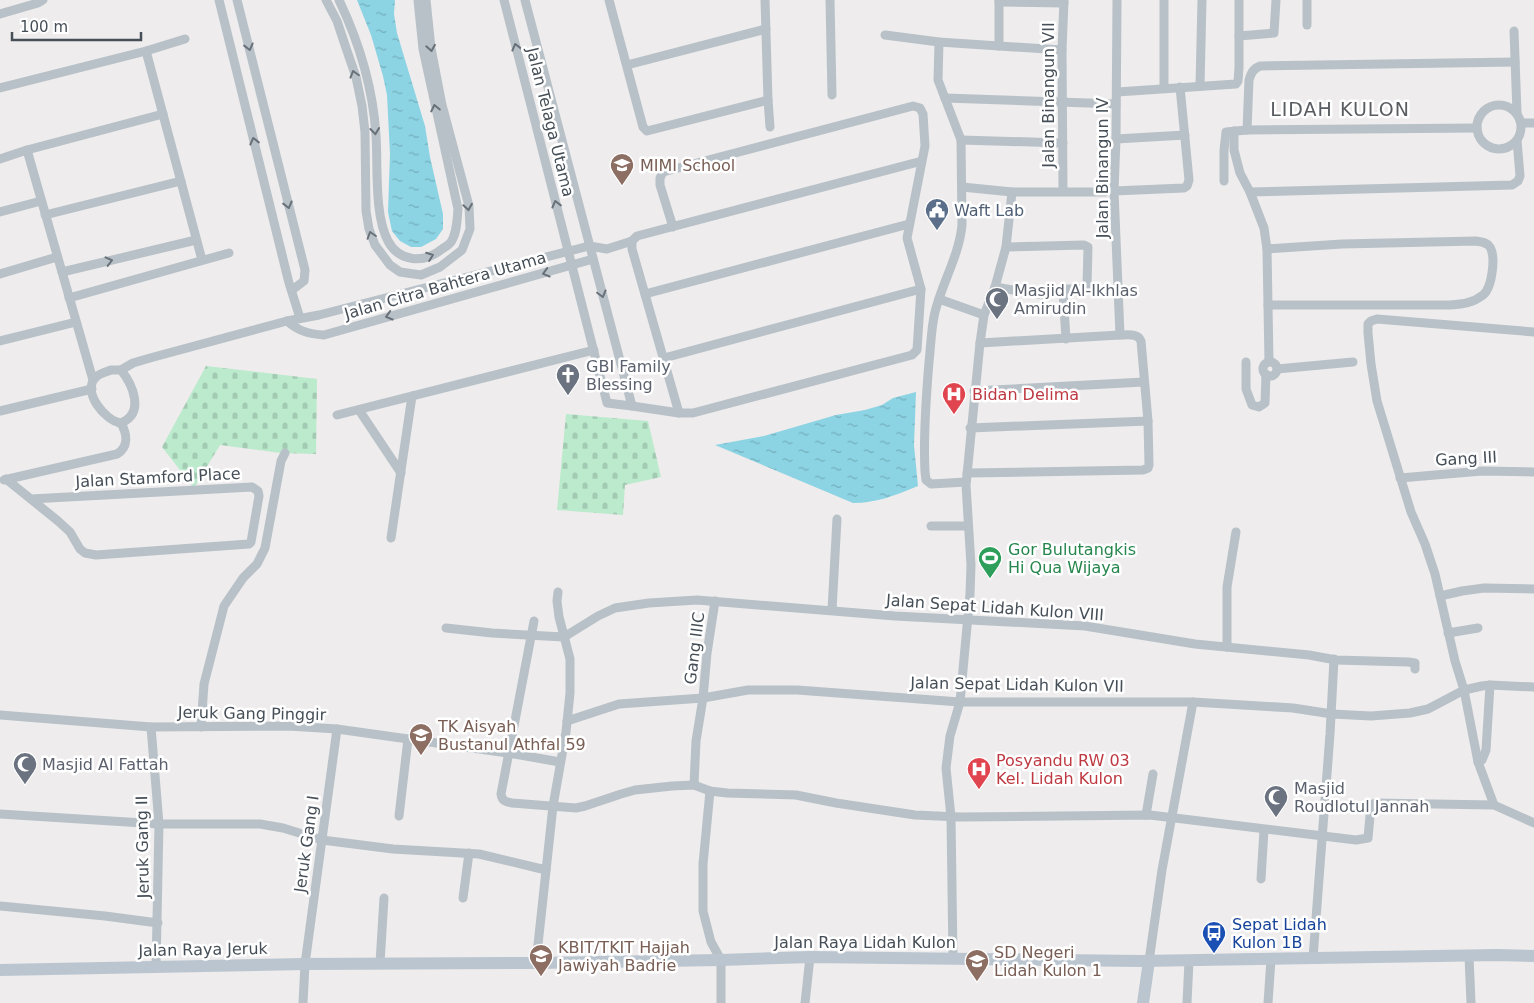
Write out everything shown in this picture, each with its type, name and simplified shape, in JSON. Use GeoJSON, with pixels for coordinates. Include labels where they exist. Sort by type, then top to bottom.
{"type":"FeatureCollection","features":[{"type":"Feature","properties":{"kind":"main road","name":"Jalan Raya Lidah Kulon"},"geometry":{"type":"LineString","coordinates":[[406,963],[536,963],[810,957],[1149,961],[1534,956]]}},
{"type":"Feature","properties":{"kind":"main road"},"geometry":{"type":"LineString","coordinates":[[1142,1003],[1149,961]]}},
{"type":"Feature","properties":{"kind":"main road","name":"Jalan Raya Jeruk"},"geometry":{"type":"LineString","coordinates":[[0,970],[406,963]]}},
{"type":"Feature","properties":{"kind":"street"},"geometry":{"type":"LineString","coordinates":[[17,9],[27,0]]}},
{"type":"Feature","properties":{"kind":"street"},"geometry":{"type":"LineString","coordinates":[[0,14],[43,0]]}},
{"type":"Feature","properties":{"kind":"street"},"geometry":{"type":"LineString","coordinates":[[219,0],[300,318]]}},
{"type":"Feature","properties":{"kind":"street"},"geometry":{"type":"LineString","coordinates":[[237,0],[305,270],[304,282],[292,290]]}},
{"type":"Feature","properties":{"kind":"street"},"geometry":{"type":"LineString","coordinates":[[326,0],[337,21],[356,77],[362,106],[367,160],[366,211],[369,229],[375,244],[390,265],[400,272],[421,275],[440,267],[462,250],[470,229],[469,206],[442,105],[431,48],[426,0]]}},
{"type":"Feature","properties":{"kind":"street"},"geometry":{"type":"LineString","coordinates":[[339,0],[357,41],[372,103],[376,134],[378,205],[386,239],[401,256],[417,260],[435,255],[451,242],[456,227],[458,209],[423,49],[418,0]]}},
{"type":"Feature","properties":{"kind":"street","name":"Jalan Telaga Utama"},"geometry":{"type":"LineString","coordinates":[[504,0],[607,403],[632,406],[525,0]]}},
{"type":"Feature","properties":{"kind":"street"},"geometry":{"type":"LineString","coordinates":[[609,0],[643,127],[647,131],[768,100]]}},
{"type":"Feature","properties":{"kind":"street"},"geometry":{"type":"LineString","coordinates":[[765,0],[770,127]]}},
{"type":"Feature","properties":{"kind":"street"},"geometry":{"type":"LineString","coordinates":[[830,0],[832,95]]}},
{"type":"Feature","properties":{"kind":"street","name":"Jalan Binangun IV"},"geometry":{"type":"LineString","coordinates":[[1117,0],[1116,139],[1109,191],[1120,336]]}},
{"type":"Feature","properties":{"kind":"street"},"geometry":{"type":"LineString","coordinates":[[1164,0],[1164,88]]}},
{"type":"Feature","properties":{"kind":"street"},"geometry":{"type":"LineString","coordinates":[[1200,86],[1202,0]]}},
{"type":"Feature","properties":{"kind":"street"},"geometry":{"type":"LineString","coordinates":[[1117,92],[1234,84],[1238,82],[1239,0]]}},
{"type":"Feature","properties":{"kind":"street"},"geometry":{"type":"LineString","coordinates":[[1239,36],[1274,33],[1276,0]]}},
{"type":"Feature","properties":{"kind":"street"},"geometry":{"type":"LineString","coordinates":[[1307,0],[1308,25]]}},
{"type":"Feature","properties":{"kind":"street"},"geometry":{"type":"LineString","coordinates":[[999,46],[999,1],[1064,2]]}},
{"type":"Feature","properties":{"kind":"street","name":"Jalan Binangun VII"},"geometry":{"type":"LineString","coordinates":[[1063,191],[1062,50],[1064,2]]}},
{"type":"Feature","properties":{"kind":"street"},"geometry":{"type":"LineString","coordinates":[[627,65],[766,29]]}},
{"type":"Feature","properties":{"kind":"street"},"geometry":{"type":"LineString","coordinates":[[1514,31],[1516,113]]}},
{"type":"Feature","properties":{"kind":"street"},"geometry":{"type":"LineString","coordinates":[[885,35],[939,42],[1062,50]]}},
{"type":"Feature","properties":{"kind":"street"},"geometry":{"type":"LineString","coordinates":[[4,86],[146,51],[185,39]]}},
{"type":"Feature","properties":{"kind":"street"},"geometry":{"type":"LineString","coordinates":[[939,42],[938,73],[940,87],[961,140],[962,187],[960,239],[934,313],[932,328],[926,399],[926,480],[931,484],[967,478],[1143,470],[1148,468],[1148,421],[1141,339],[1135,335],[980,343]]}},
{"type":"Feature","properties":{"kind":"street"},"geometry":{"type":"LineString","coordinates":[[146,51],[202,260]]}},
{"type":"Feature","properties":{"kind":"street"},"geometry":{"type":"LineString","coordinates":[[1247,130],[1251,72],[1254,68],[1260,66],[1515,62]]}},
{"type":"Feature","properties":{"kind":"street"},"geometry":{"type":"LineString","coordinates":[[962,187],[1012,192],[1109,191],[1186,187],[1189,180],[1180,87]]}},
{"type":"Feature","properties":{"kind":"street"},"geometry":{"type":"LineString","coordinates":[[945,98],[1116,104]]}},
{"type":"Feature","properties":{"kind":"street"},"geometry":{"type":"LineString","coordinates":[[1500,105],[1509,107],[1516,113],[1521,123],[1521,132],[1517,140],[1509,147],[1498,149],[1488,146],[1480,138],[1477,128],[1479,119],[1484,111],[1492,106],[1500,105]]}},
{"type":"Feature","properties":{"kind":"street"},"geometry":{"type":"LineString","coordinates":[[632,406],[679,413],[693,413],[912,355],[917,350],[921,290],[907,238],[925,146],[923,114],[920,108],[913,106],[663,172],[660,178],[660,185],[673,227]]}},
{"type":"Feature","properties":{"kind":"street"},"geometry":{"type":"LineString","coordinates":[[0,159],[163,114]]}},
{"type":"Feature","properties":{"kind":"street"},"geometry":{"type":"LineString","coordinates":[[1521,123],[1534,123]]}},
{"type":"Feature","properties":{"kind":"street"},"geometry":{"type":"LineString","coordinates":[[1224,181],[1226,132],[1247,130],[1477,128]]}},
{"type":"Feature","properties":{"kind":"street"},"geometry":{"type":"LineString","coordinates":[[1234,131],[1234,150],[1240,173],[1250,192],[1264,228],[1267,249],[1269,362]]}},
{"type":"Feature","properties":{"kind":"street"},"geometry":{"type":"LineString","coordinates":[[1116,139],[1185,135]]}},
{"type":"Feature","properties":{"kind":"street"},"geometry":{"type":"LineString","coordinates":[[961,140],[1063,142]]}},
{"type":"Feature","properties":{"kind":"street"},"geometry":{"type":"LineString","coordinates":[[1250,192],[1512,185],[1518,181],[1520,176],[1517,140]]}},
{"type":"Feature","properties":{"kind":"street"},"geometry":{"type":"LineString","coordinates":[[0,411],[92,385],[100,373],[111,370],[121,370],[129,383],[135,398],[136,407],[129,419],[121,423],[116,422],[99,409],[93,396],[92,385],[76,322],[27,150]]}},
{"type":"Feature","properties":{"kind":"street","name":"Jalan Citra Bahtera Utama"},"geometry":{"type":"LineString","coordinates":[[121,370],[133,363],[150,358],[300,318],[589,246],[606,249],[632,241],[637,236],[922,161]]}},
{"type":"Feature","properties":{"kind":"street"},"geometry":{"type":"LineString","coordinates":[[45,215],[181,182]]}},
{"type":"Feature","properties":{"kind":"street"},"geometry":{"type":"LineString","coordinates":[[953,959],[951,817],[946,768],[950,736],[960,702],[971,565],[967,478],[970,428],[984,315],[995,287],[1006,247],[1012,192]]}},
{"type":"Feature","properties":{"kind":"street"},"geometry":{"type":"LineString","coordinates":[[0,212],[41,201]]}},
{"type":"Feature","properties":{"kind":"street"},"geometry":{"type":"LineString","coordinates":[[645,294],[909,224]]}},
{"type":"Feature","properties":{"kind":"street"},"geometry":{"type":"LineString","coordinates":[[62,272],[196,240]]}},
{"type":"Feature","properties":{"kind":"street"},"geometry":{"type":"LineString","coordinates":[[632,241],[632,249],[679,413]]}},
{"type":"Feature","properties":{"kind":"street"},"geometry":{"type":"LineString","coordinates":[[1267,249],[1342,244],[1476,241],[1486,243],[1490,248],[1492,263],[1492,275],[1488,290],[1470,303],[1450,305],[1268,305]]}},
{"type":"Feature","properties":{"kind":"street"},"geometry":{"type":"LineString","coordinates":[[1006,247],[1084,245],[1088,247],[1087,286],[1083,289],[1066,289],[1063,292],[1066,339]]}},
{"type":"Feature","properties":{"kind":"street"},"geometry":{"type":"LineString","coordinates":[[69,298],[229,253]]}},
{"type":"Feature","properties":{"kind":"street"},"geometry":{"type":"LineString","coordinates":[[0,274],[57,258]]}},
{"type":"Feature","properties":{"kind":"street","name":"Jalan Citra Bahtera Utama"},"geometry":{"type":"LineString","coordinates":[[287,322],[305,332],[324,335],[593,259]]}},
{"type":"Feature","properties":{"kind":"street"},"geometry":{"type":"LineString","coordinates":[[995,287],[1043,295]]}},
{"type":"Feature","properties":{"kind":"street"},"geometry":{"type":"LineString","coordinates":[[664,358],[921,290]]}},
{"type":"Feature","properties":{"kind":"street"},"geometry":{"type":"LineString","coordinates":[[939,299],[984,315]]}},
{"type":"Feature","properties":{"kind":"street"},"geometry":{"type":"LineString","coordinates":[[1494,805],[1478,762],[1464,690],[1448,634],[1435,574],[1411,512],[1377,401],[1371,364],[1369,322],[1377,319],[1534,332]]}},
{"type":"Feature","properties":{"kind":"street"},"geometry":{"type":"LineString","coordinates":[[0,340],[76,322]]}},
{"type":"Feature","properties":{"kind":"street"},"geometry":{"type":"LineString","coordinates":[[336,415],[594,350]]}},
{"type":"Feature","properties":{"kind":"street"},"geometry":{"type":"LineString","coordinates":[[1246,362],[1246,389],[1252,406],[1259,407],[1265,403],[1266,374],[1264,366],[1269,362]]}},
{"type":"Feature","properties":{"kind":"street"},"geometry":{"type":"LineString","coordinates":[[1269,362],[1275,364],[1277,369]]}},
{"type":"Feature","properties":{"kind":"street"},"geometry":{"type":"LineString","coordinates":[[1277,369],[1352,362]]}},
{"type":"Feature","properties":{"kind":"street"},"geometry":{"type":"LineString","coordinates":[[1266,374],[1272,376],[1277,372],[1277,369]]}},
{"type":"Feature","properties":{"kind":"street"},"geometry":{"type":"LineString","coordinates":[[974,392],[1144,382]]}},
{"type":"Feature","properties":{"kind":"street"},"geometry":{"type":"LineString","coordinates":[[390,538],[412,396]]}},
{"type":"Feature","properties":{"kind":"street"},"geometry":{"type":"LineString","coordinates":[[358,410],[401,473]]}},
{"type":"Feature","properties":{"kind":"street"},"geometry":{"type":"LineString","coordinates":[[970,428],[1148,421]]}},
{"type":"Feature","properties":{"kind":"street","name":"Jalan Stamford Place"},"geometry":{"type":"LineString","coordinates":[[3,480],[117,454],[125,446],[125,434],[121,423]]}},
{"type":"Feature","properties":{"kind":"street"},"geometry":{"type":"LineString","coordinates":[[201,727],[204,684],[224,606],[243,578],[257,564],[265,548],[285,453]]}},
{"type":"Feature","properties":{"kind":"street","name":"Gang III"},"geometry":{"type":"LineString","coordinates":[[1400,478],[1482,471],[1534,472]]}},
{"type":"Feature","properties":{"kind":"street","name":"Jalan Stamford Place"},"geometry":{"type":"LineString","coordinates":[[3,480],[31,499],[70,532],[80,549],[85,553],[96,555],[249,544],[251,542],[259,496],[258,491],[252,487],[31,499]]}},
{"type":"Feature","properties":{"kind":"street"},"geometry":{"type":"LineString","coordinates":[[832,610],[837,518]]}},
{"type":"Feature","properties":{"kind":"street"},"geometry":{"type":"LineString","coordinates":[[931,526],[968,526]]}},
{"type":"Feature","properties":{"kind":"street"},"geometry":{"type":"LineString","coordinates":[[1226,647],[1227,587],[1236,532]]}},
{"type":"Feature","properties":{"kind":"street"},"geometry":{"type":"LineString","coordinates":[[1440,596],[1462,590],[1484,588],[1534,589]]}},
{"type":"Feature","properties":{"kind":"street"},"geometry":{"type":"LineString","coordinates":[[536,963],[553,806],[570,693],[570,659],[558,609],[558,592]]}},
{"type":"Feature","properties":{"kind":"street","name":"Jalan Sepat Lidah Kulon VIII"},"geometry":{"type":"LineString","coordinates":[[564,637],[615,608],[680,600],[715,601],[895,616],[1085,626],[1196,644],[1334,659],[1408,662],[1415,663],[1415,669]]}},
{"type":"Feature","properties":{"kind":"street","name":"Gang IIIC"},"geometry":{"type":"LineString","coordinates":[[694,785],[696,741],[715,601]]}},
{"type":"Feature","properties":{"kind":"street"},"geometry":{"type":"LineString","coordinates":[[534,621],[501,794],[504,802],[512,804],[576,808],[628,792],[664,786],[694,785],[710,791],[738,794],[796,795],[915,815],[951,817],[1146,815],[1356,840],[1366,839],[1369,836],[1372,803],[1494,805],[1534,823]]}},
{"type":"Feature","properties":{"kind":"street"},"geometry":{"type":"LineString","coordinates":[[446,628],[564,637]]}},
{"type":"Feature","properties":{"kind":"street"},"geometry":{"type":"LineString","coordinates":[[1448,634],[1478,628]]}},
{"type":"Feature","properties":{"kind":"street"},"geometry":{"type":"LineString","coordinates":[[1313,958],[1332,714],[1334,659]]}},
{"type":"Feature","properties":{"kind":"street"},"geometry":{"type":"LineString","coordinates":[[1478,762],[1482,760],[1486,750],[1490,685]]}},
{"type":"Feature","properties":{"kind":"street","name":"Jalan Sepat Lidah Kulon VII"},"geometry":{"type":"LineString","coordinates":[[567,721],[619,704],[703,698],[748,690],[797,690],[960,702],[1193,702],[1294,708],[1332,714],[1371,716],[1410,714],[1428,709],[1464,690],[1490,685],[1534,687]]}},
{"type":"Feature","properties":{"kind":"street"},"geometry":{"type":"LineString","coordinates":[[1149,961],[1193,702]]}},
{"type":"Feature","properties":{"kind":"street","name":"Jeruk Gang Pinggir"},"geometry":{"type":"LineString","coordinates":[[0,715],[150,727],[288,726],[337,729],[560,762]]}},
{"type":"Feature","properties":{"kind":"street","name":"Jeruk Gang II"},"geometry":{"type":"LineString","coordinates":[[150,727],[159,824],[156,967]]}},
{"type":"Feature","properties":{"kind":"street","name":"Jeruk Gang I"},"geometry":{"type":"LineString","coordinates":[[303,1003],[305,964],[337,729]]}},
{"type":"Feature","properties":{"kind":"street"},"geometry":{"type":"LineString","coordinates":[[399,816],[408,739]]}},
{"type":"Feature","properties":{"kind":"street"},"geometry":{"type":"LineString","coordinates":[[1146,815],[1153,774]]}},
{"type":"Feature","properties":{"kind":"street"},"geometry":{"type":"LineString","coordinates":[[710,791],[704,864],[703,911],[711,942],[721,960],[721,1003]]}},
{"type":"Feature","properties":{"kind":"street"},"geometry":{"type":"LineString","coordinates":[[0,814],[159,824],[260,824],[283,828],[322,840],[393,848],[469,853],[504,859],[546,870]]}},
{"type":"Feature","properties":{"kind":"street"},"geometry":{"type":"LineString","coordinates":[[1261,880],[1264,830]]}},
{"type":"Feature","properties":{"kind":"street"},"geometry":{"type":"LineString","coordinates":[[463,898],[469,853]]}},
{"type":"Feature","properties":{"kind":"street"},"geometry":{"type":"LineString","coordinates":[[380,963],[384,898]]}},
{"type":"Feature","properties":{"kind":"street"},"geometry":{"type":"LineString","coordinates":[[0,906],[158,923]]}},
{"type":"Feature","properties":{"kind":"street"},"geometry":{"type":"LineString","coordinates":[[1470,956],[1471,1003]]}},
{"type":"Feature","properties":{"kind":"street"},"geometry":{"type":"LineString","coordinates":[[805,1003],[810,957]]}},
{"type":"Feature","properties":{"kind":"street"},"geometry":{"type":"LineString","coordinates":[[1268,1003],[1271,959]]}},
{"type":"Feature","properties":{"kind":"street"},"geometry":{"type":"LineString","coordinates":[[1187,1003],[1189,960]]}},
{"type":"Feature","properties":{"kind":"green space"},"geometry":{"type":"Polygon","coordinates":[[[206,366],[317,379],[316,454],[281,453],[220,445],[194,488],[162,447],[206,366]]]}},
{"type":"Feature","properties":{"kind":"green space"},"geometry":{"type":"Polygon","coordinates":[[[566,414],[648,421],[661,477],[625,485],[623,515],[557,510],[566,414]]]}},
{"type":"Feature","properties":{"kind":"water"},"geometry":{"type":"Polygon","coordinates":[[[357,0],[395,0],[394,14],[397,33],[425,126],[443,214],[443,229],[436,239],[421,247],[411,247],[400,241],[392,231],[388,212],[390,154],[387,95],[371,35],[357,0]]]}},
{"type":"Feature","properties":{"kind":"water"},"geometry":{"type":"Polygon","coordinates":[[[916,392],[914,445],[918,486],[878,500],[853,503],[715,445],[764,436],[836,415],[865,410],[882,405],[893,398],[916,392]]]}},
{"type":"Feature","properties":{"kind":"place","name":"MIMI School"},"geometry":{"type":"Point","coordinates":[622,186]}},
{"type":"Feature","properties":{"kind":"place","name":"Waft Lab"},"geometry":{"type":"Point","coordinates":[937,231]}},
{"type":"Feature","properties":{"kind":"place","name":"Masjid Al-Ikhlas Amirudin"},"geometry":{"type":"Point","coordinates":[997,320]}},
{"type":"Feature","properties":{"kind":"place","name":"GBI Family Blessing"},"geometry":{"type":"Point","coordinates":[568,396]}},
{"type":"Feature","properties":{"kind":"place","name":"Bidan Delima"},"geometry":{"type":"Point","coordinates":[954,415]}},
{"type":"Feature","properties":{"kind":"place","name":"Gor Bulutangkis Hi Qua Wijaya"},"geometry":{"type":"Point","coordinates":[990,579]}},
{"type":"Feature","properties":{"kind":"place","name":"TK Aisyah Bustanul Athfal 59"},"geometry":{"type":"Point","coordinates":[421,756]}},
{"type":"Feature","properties":{"kind":"place","name":"Masjid Al Fattah"},"geometry":{"type":"Point","coordinates":[25,785]}},
{"type":"Feature","properties":{"kind":"place","name":"Posyandu RW 03 Kel. Lidah Kulon"},"geometry":{"type":"Point","coordinates":[979,790]}},
{"type":"Feature","properties":{"kind":"place","name":"Masjid Roudlotul Jannah"},"geometry":{"type":"Point","coordinates":[1276,818]}},
{"type":"Feature","properties":{"kind":"place","name":"Sepat Lidah Kulon 1B"},"geometry":{"type":"Point","coordinates":[1214,954]}},
{"type":"Feature","properties":{"kind":"place","name":"KBIT/TKIT Hajjah Jawiyah Badrie"},"geometry":{"type":"Point","coordinates":[541,977]}},
{"type":"Feature","properties":{"kind":"place","name":"SD Negeri Lidah Kulon 1"},"geometry":{"type":"Point","coordinates":[977,982]}},
{"type":"Feature","properties":{"kind":"district","name":"LIDAH KULON"},"geometry":{"type":"Point","coordinates":[1340,109]}}]}
